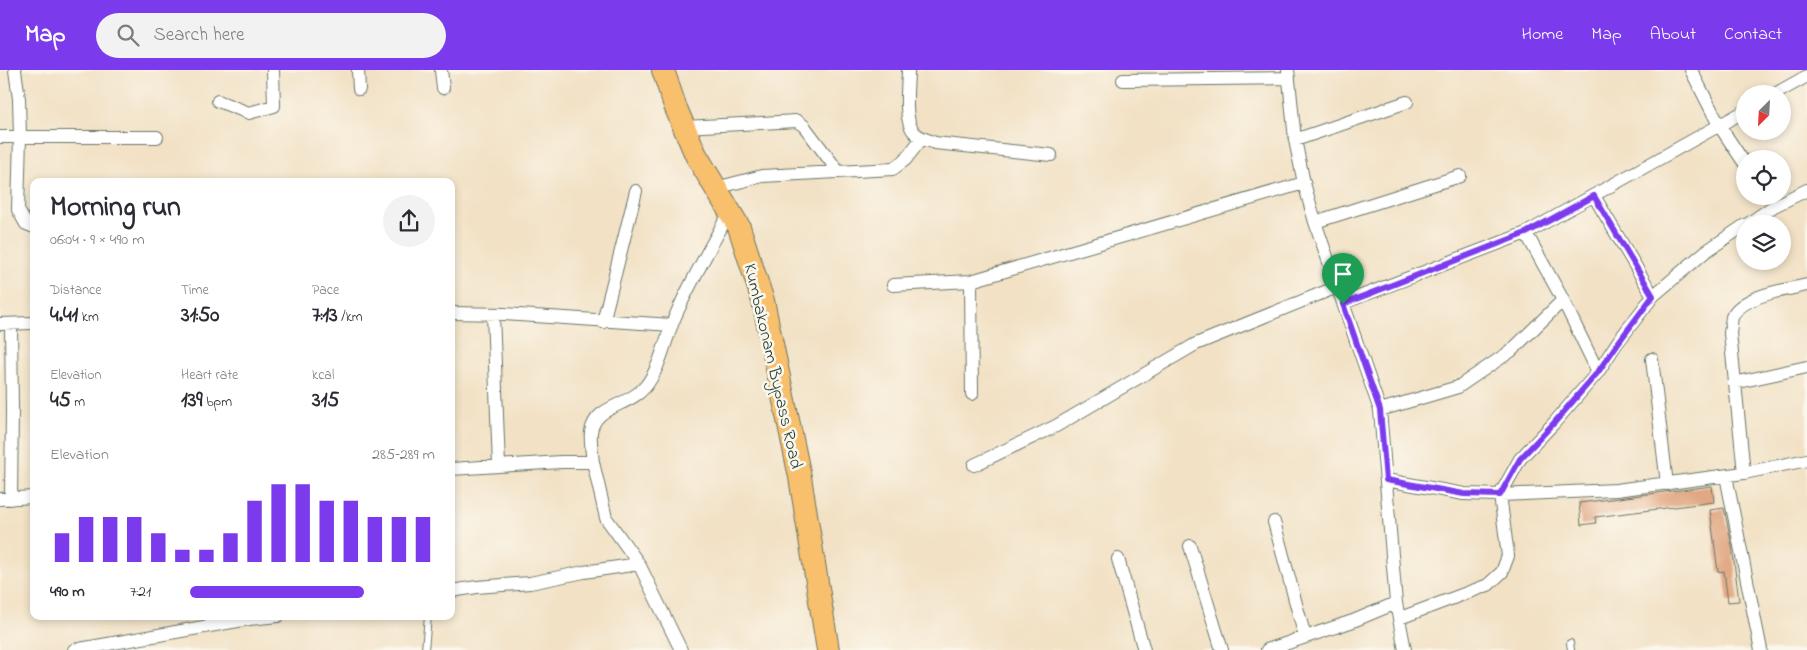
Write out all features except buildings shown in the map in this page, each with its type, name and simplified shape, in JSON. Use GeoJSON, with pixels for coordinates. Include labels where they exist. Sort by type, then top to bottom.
{"type":"FeatureCollection","features":[{"type":"Feature","properties":{"kind":"highway","name":"Kumbakonam Bypass Road"},"geometry":{"type":"LineString","coordinates":[[663,70],[696,155],[739,227],[763,301],[800,477],[828,650]]}},
{"type":"Feature","properties":{"kind":"street"},"geometry":{"type":"LineString","coordinates":[[15,70],[19,99],[20,136],[18,210],[26,224],[30,226]]}},
{"type":"Feature","properties":{"kind":"street"},"geometry":{"type":"LineString","coordinates":[[218,101],[249,113],[274,106],[273,70]]}},
{"type":"Feature","properties":{"kind":"street"},"geometry":{"type":"LineString","coordinates":[[358,70],[358,90]]}},
{"type":"Feature","properties":{"kind":"street"},"geometry":{"type":"LineString","coordinates":[[441,70],[443,88]]}},
{"type":"Feature","properties":{"kind":"street"},"geometry":{"type":"LineString","coordinates":[[908,70],[907,113],[913,132],[922,138],[935,143],[1051,155]]}},
{"type":"Feature","properties":{"kind":"street"},"geometry":{"type":"LineString","coordinates":[[1691,70],[1719,125],[1736,150]]}},
{"type":"Feature","properties":{"kind":"street"},"geometry":{"type":"LineString","coordinates":[[1123,80],[1288,74],[1295,140],[1304,183],[1315,222],[1380,410],[1396,603],[1405,650]]}},
{"type":"Feature","properties":{"kind":"street"},"geometry":{"type":"LineString","coordinates":[[1791,85],[1807,76]]}},
{"type":"Feature","properties":{"kind":"street"},"geometry":{"type":"LineString","coordinates":[[1295,140],[1408,102]]}},
{"type":"Feature","properties":{"kind":"street"},"geometry":{"type":"LineString","coordinates":[[1343,304],[1526,233],[1736,116]]}},
{"type":"Feature","properties":{"kind":"street"},"geometry":{"type":"LineString","coordinates":[[684,127],[798,122],[804,126],[838,171]]}},
{"type":"Feature","properties":{"kind":"street"},"geometry":{"type":"LineString","coordinates":[[0,137],[157,137]]}},
{"type":"Feature","properties":{"kind":"street"},"geometry":{"type":"LineString","coordinates":[[716,188],[762,176],[893,169],[905,160],[922,138]]}},
{"type":"Feature","properties":{"kind":"street"},"geometry":{"type":"LineString","coordinates":[[1315,222],[1460,176]]}},
{"type":"Feature","properties":{"kind":"street"},"geometry":{"type":"LineString","coordinates":[[893,285],[972,281],[1304,183]]}},
{"type":"Feature","properties":{"kind":"street"},"geometry":{"type":"LineString","coordinates":[[1791,195],[1807,190]]}},
{"type":"Feature","properties":{"kind":"street"},"geometry":{"type":"LineString","coordinates":[[603,322],[636,191]]}},
{"type":"Feature","properties":{"kind":"street"},"geometry":{"type":"LineString","coordinates":[[1594,196],[1653,296]]}},
{"type":"Feature","properties":{"kind":"street"},"geometry":{"type":"LineString","coordinates":[[1756,215],[1766,205]]}},
{"type":"Feature","properties":{"kind":"street"},"geometry":{"type":"LineString","coordinates":[[681,650],[639,564],[606,518],[593,462],[591,433],[596,418],[602,412],[627,402],[644,388],[655,372],[672,325],[685,297],[730,211]]}},
{"type":"Feature","properties":{"kind":"street"},"geometry":{"type":"LineString","coordinates":[[1400,618],[1488,586],[1502,572],[1508,556],[1500,495],[1520,459],[1598,372],[1653,296],[1705,252],[1736,232]]}},
{"type":"Feature","properties":{"kind":"street"},"geometry":{"type":"LineString","coordinates":[[1526,233],[1563,300],[1598,372]]}},
{"type":"Feature","properties":{"kind":"street"},"geometry":{"type":"LineString","coordinates":[[972,281],[972,394]]}},
{"type":"Feature","properties":{"kind":"street"},"geometry":{"type":"LineString","coordinates":[[1744,473],[1730,333],[1732,317],[1740,307],[1754,298],[1807,285]]}},
{"type":"Feature","properties":{"kind":"street"},"geometry":{"type":"LineString","coordinates":[[974,465],[1056,426],[1196,344],[1337,287]]}},
{"type":"Feature","properties":{"kind":"street"},"geometry":{"type":"LineString","coordinates":[[1380,410],[1458,387],[1511,351],[1563,300]]}},
{"type":"Feature","properties":{"kind":"street"},"geometry":{"type":"LineString","coordinates":[[455,313],[672,325]]}},
{"type":"Feature","properties":{"kind":"street"},"geometry":{"type":"LineString","coordinates":[[493,314],[499,466]]}},
{"type":"Feature","properties":{"kind":"street"},"geometry":{"type":"LineString","coordinates":[[30,323],[5,324],[6,499],[30,497]]}},
{"type":"Feature","properties":{"kind":"street"},"geometry":{"type":"LineString","coordinates":[[1652,359],[1667,484]]}},
{"type":"Feature","properties":{"kind":"street"},"geometry":{"type":"LineString","coordinates":[[1734,383],[1807,368]]}},
{"type":"Feature","properties":{"kind":"street"},"geometry":{"type":"LineString","coordinates":[[1386,480],[1464,494],[1500,495],[1616,490],[1726,476],[1807,460]]}},
{"type":"Feature","properties":{"kind":"street"},"geometry":{"type":"LineString","coordinates":[[455,469],[593,462]]}},
{"type":"Feature","properties":{"kind":"street"},"geometry":{"type":"LineString","coordinates":[[1726,476],[1761,650]]}},
{"type":"Feature","properties":{"kind":"street"},"geometry":{"type":"LineString","coordinates":[[1274,522],[1305,637]]}},
{"type":"Feature","properties":{"kind":"street"},"geometry":{"type":"LineString","coordinates":[[1190,546],[1222,650]]}},
{"type":"Feature","properties":{"kind":"street"},"geometry":{"type":"LineString","coordinates":[[1118,559],[1144,650]]}},
{"type":"Feature","properties":{"kind":"street"},"geometry":{"type":"LineString","coordinates":[[455,590],[530,583],[584,572],[639,564]]}},
{"type":"Feature","properties":{"kind":"street"},"geometry":{"type":"LineString","coordinates":[[1267,650],[1353,621],[1396,603]]}},
{"type":"Feature","properties":{"kind":"street"},"geometry":{"type":"LineString","coordinates":[[74,650],[243,620]]}},
{"type":"Feature","properties":{"kind":"lane"},"geometry":{"type":"LineString","coordinates":[[425,650],[428,620]]}},
{"type":"Feature","properties":{"kind":"route"},"geometry":{"type":"LineString","coordinates":[[1594,196],[1653,296],[1598,372],[1520,459],[1500,495],[1464,494],[1386,480],[1380,410],[1343,304],[1526,233],[1594,196]]}}]}
